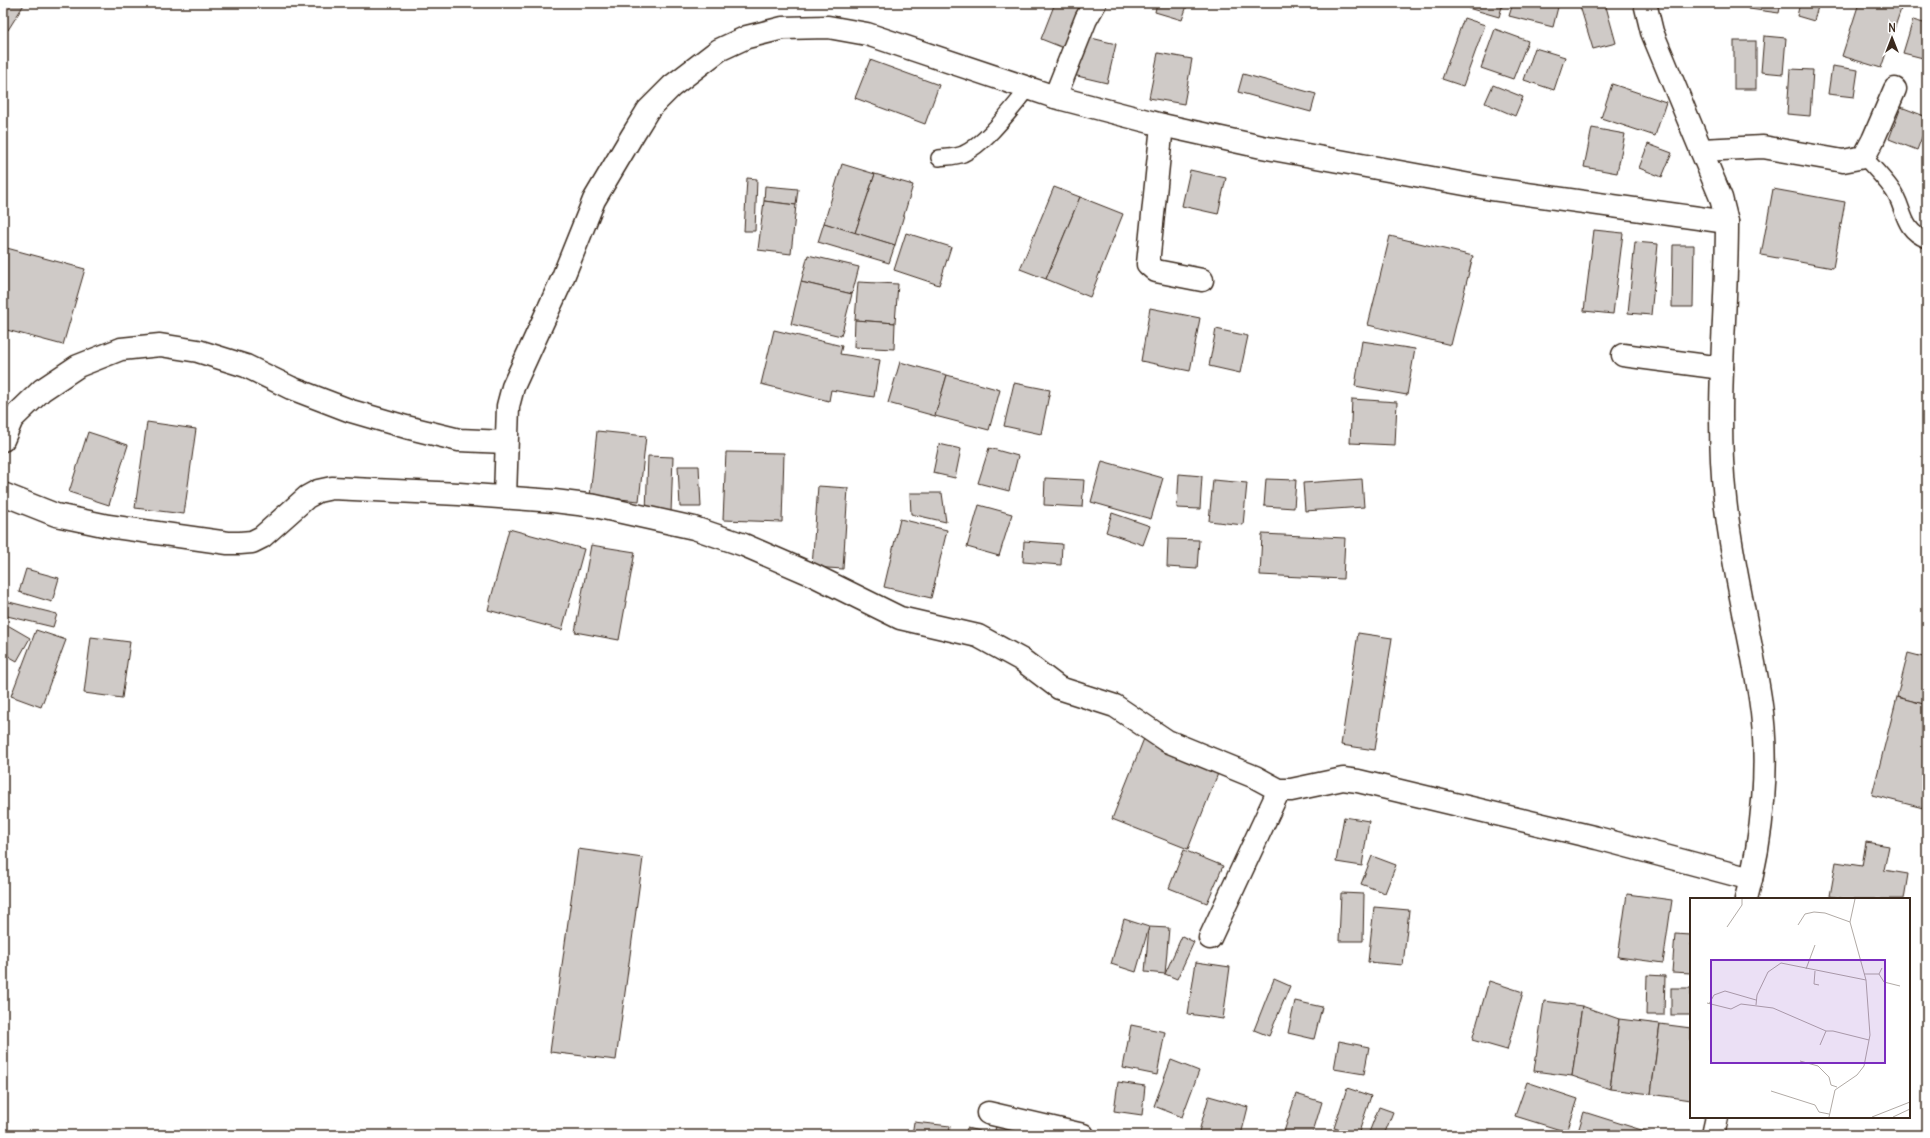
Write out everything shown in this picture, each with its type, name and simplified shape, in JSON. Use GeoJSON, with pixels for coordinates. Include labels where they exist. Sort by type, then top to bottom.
{"type":"FeatureCollection","features":[{"type":"Feature","properties":{"kind":"street"},"geometry":{"type":"LineString","coordinates":[[1056,97],[1086,19],[1095,3]]}},
{"type":"Feature","properties":{"kind":"street"},"geometry":{"type":"LineString","coordinates":[[3,494],[56,515],[108,526],[228,543],[252,542],[262,537],[307,497],[318,491],[332,488],[505,497],[595,506],[694,528],[744,544],[813,575],[900,618],[978,636],[1022,660],[1059,688],[1115,706],[1167,741],[1255,777],[1279,790],[1291,790],[1343,779],[1358,780],[1597,838],[1749,889],[1760,834],[1764,755],[1760,700],[1738,585],[1725,499],[1721,438],[1727,222],[1721,198],[1652,32],[1645,3]]}},
{"type":"Feature","properties":{"kind":"street"},"geometry":{"type":"LineString","coordinates":[[505,497],[508,406],[513,387],[561,282],[594,200],[648,110],[672,86],[719,50],[747,38],[783,28],[828,27],[867,34],[1056,97],[1162,125],[1270,148],[1492,189],[1727,222]]}},
{"type":"Feature","properties":{"kind":"street"},"geometry":{"type":"LineString","coordinates":[[1701,150],[1763,147],[1843,161],[1864,157],[1895,89]]}},
{"type":"Feature","properties":{"kind":"street"},"geometry":{"type":"LineString","coordinates":[[1162,125],[1148,264],[1156,271],[1202,280]]}},
{"type":"Feature","properties":{"kind":"street"},"geometry":{"type":"LineString","coordinates":[[3,440],[12,420],[42,390],[78,366],[121,349],[160,345],[198,351],[246,366],[299,391],[351,411],[406,427],[459,440],[506,442]]}},
{"type":"Feature","properties":{"kind":"street"},"geometry":{"type":"LineString","coordinates":[[1622,355],[1722,368]]}},
{"type":"Feature","properties":{"kind":"street"},"geometry":{"type":"LineString","coordinates":[[1210,938],[1279,790]]}},
{"type":"Feature","properties":{"kind":"street"},"geometry":{"type":"LineString","coordinates":[[988,1113],[1083,1135]]}},
{"type":"Feature","properties":{"kind":"street"},"geometry":{"type":"LineString","coordinates":[[1713,1135],[1717,1118]]}},
{"type":"Feature","properties":{"kind":"lane"},"geometry":{"type":"LineString","coordinates":[[938,158],[963,154],[976,145],[1001,123],[1028,88]]}},
{"type":"Feature","properties":{"kind":"lane"},"geometry":{"type":"LineString","coordinates":[[1864,157],[1892,188],[1898,199],[1903,218],[1919,237],[1927,240]]}},
{"type":"Feature","properties":{"kind":"building"},"geometry":{"type":"Polygon","coordinates":[[[3,3],[25,3],[8,30],[3,26],[3,3]]]}},
{"type":"Feature","properties":{"kind":"building"},"geometry":{"type":"Polygon","coordinates":[[[1055,3],[1088,3],[1069,50],[1041,39],[1055,3]]]}},
{"type":"Feature","properties":{"kind":"building"},"geometry":{"type":"Polygon","coordinates":[[[1157,3],[1188,3],[1182,20],[1155,12],[1157,3]]]}},
{"type":"Feature","properties":{"kind":"building"},"geometry":{"type":"Polygon","coordinates":[[[1469,3],[1503,3],[1499,17],[1468,8],[1469,3]]]}},
{"type":"Feature","properties":{"kind":"building"},"geometry":{"type":"Polygon","coordinates":[[[1513,3],[1559,3],[1553,27],[1509,16],[1513,3]]]}},
{"type":"Feature","properties":{"kind":"building"},"geometry":{"type":"Polygon","coordinates":[[[1590,3],[1605,3],[1616,43],[1593,49],[1580,6],[1590,3]]]}},
{"type":"Feature","properties":{"kind":"building"},"geometry":{"type":"Polygon","coordinates":[[[1750,3],[1781,3],[1779,13],[1749,9],[1750,3]]]}},
{"type":"Feature","properties":{"kind":"building"},"geometry":{"type":"Polygon","coordinates":[[[1800,3],[1819,3],[1814,21],[1797,16],[1800,3]]]}},
{"type":"Feature","properties":{"kind":"building"},"geometry":{"type":"Polygon","coordinates":[[[1859,3],[1903,3],[1881,68],[1842,56],[1859,3]]]}},
{"type":"Feature","properties":{"kind":"building"},"geometry":{"type":"Polygon","coordinates":[[[1464,18],[1485,25],[1463,86],[1442,79],[1464,18]]]}},
{"type":"Feature","properties":{"kind":"building"},"geometry":{"type":"Polygon","coordinates":[[[1913,20],[1927,24],[1927,59],[1903,53],[1913,20]]]}},
{"type":"Feature","properties":{"kind":"building"},"geometry":{"type":"Polygon","coordinates":[[[1495,29],[1528,41],[1513,79],[1481,68],[1495,29]]]}},
{"type":"Feature","properties":{"kind":"building"},"geometry":{"type":"Polygon","coordinates":[[[1083,36],[1116,44],[1107,83],[1073,75],[1083,36]]]}},
{"type":"Feature","properties":{"kind":"building"},"geometry":{"type":"Polygon","coordinates":[[[1764,36],[1786,38],[1783,74],[1761,72],[1764,36]]]}},
{"type":"Feature","properties":{"kind":"building"},"geometry":{"type":"Polygon","coordinates":[[[1734,41],[1756,41],[1756,89],[1734,89],[1734,41]]]}},
{"type":"Feature","properties":{"kind":"building"},"geometry":{"type":"Polygon","coordinates":[[[1535,48],[1565,57],[1554,90],[1524,80],[1535,48]]]}},
{"type":"Feature","properties":{"kind":"building"},"geometry":{"type":"Polygon","coordinates":[[[1158,53],[1192,59],[1184,104],[1149,98],[1158,53]]]}},
{"type":"Feature","properties":{"kind":"building"},"geometry":{"type":"Polygon","coordinates":[[[870,60],[939,85],[925,124],[855,98],[870,60]]]}},
{"type":"Feature","properties":{"kind":"building"},"geometry":{"type":"Polygon","coordinates":[[[1832,66],[1858,70],[1854,97],[1828,94],[1832,66]]]}},
{"type":"Feature","properties":{"kind":"building"},"geometry":{"type":"Polygon","coordinates":[[[1790,69],[1813,70],[1810,116],[1787,114],[1790,69]]]}},
{"type":"Feature","properties":{"kind":"building"},"geometry":{"type":"Polygon","coordinates":[[[1243,74],[1316,94],[1311,112],[1238,92],[1243,74]]]}},
{"type":"Feature","properties":{"kind":"building"},"geometry":{"type":"Polygon","coordinates":[[[1612,84],[1666,102],[1655,136],[1601,118],[1612,84]]]}},
{"type":"Feature","properties":{"kind":"building"},"geometry":{"type":"Polygon","coordinates":[[[1493,85],[1523,97],[1515,116],[1485,103],[1493,85]]]}},
{"type":"Feature","properties":{"kind":"building"},"geometry":{"type":"Polygon","coordinates":[[[1901,107],[1927,117],[1927,124],[1917,150],[1889,139],[1901,107]]]}},
{"type":"Feature","properties":{"kind":"building"},"geometry":{"type":"Polygon","coordinates":[[[1592,128],[1625,134],[1617,173],[1584,167],[1592,128]]]}},
{"type":"Feature","properties":{"kind":"building"},"geometry":{"type":"Polygon","coordinates":[[[1648,144],[1672,153],[1662,177],[1639,168],[1648,144]]]}},
{"type":"Feature","properties":{"kind":"building"},"geometry":{"type":"Polygon","coordinates":[[[842,164],[875,174],[855,233],[824,223],[842,164]]]}},
{"type":"Feature","properties":{"kind":"building"},"geometry":{"type":"Polygon","coordinates":[[[1190,170],[1226,178],[1218,214],[1182,206],[1190,170]]]}},
{"type":"Feature","properties":{"kind":"building"},"geometry":{"type":"Polygon","coordinates":[[[875,174],[913,185],[895,245],[855,233],[875,174]]]}},
{"type":"Feature","properties":{"kind":"building"},"geometry":{"type":"Polygon","coordinates":[[[747,178],[757,179],[755,231],[744,231],[747,178]]]}},
{"type":"Feature","properties":{"kind":"building"},"geometry":{"type":"Polygon","coordinates":[[[765,186],[798,189],[796,205],[764,201],[765,186]]]}},
{"type":"Feature","properties":{"kind":"building"},"geometry":{"type":"Polygon","coordinates":[[[1054,187],[1080,197],[1046,279],[1020,269],[1054,187]]]}},
{"type":"Feature","properties":{"kind":"building"},"geometry":{"type":"Polygon","coordinates":[[[1773,189],[1845,202],[1833,268],[1761,255],[1773,189]]]}},
{"type":"Feature","properties":{"kind":"building"},"geometry":{"type":"Polygon","coordinates":[[[1080,197],[1123,214],[1090,297],[1046,279],[1080,197]]]}},
{"type":"Feature","properties":{"kind":"building"},"geometry":{"type":"Polygon","coordinates":[[[764,201],[796,205],[791,254],[758,250],[764,201]]]}},
{"type":"Feature","properties":{"kind":"building"},"geometry":{"type":"Polygon","coordinates":[[[824,223],[895,245],[889,263],[818,242],[824,223]]]}},
{"type":"Feature","properties":{"kind":"building"},"geometry":{"type":"Polygon","coordinates":[[[1594,230],[1623,233],[1613,314],[1584,311],[1594,230]]]}},
{"type":"Feature","properties":{"kind":"building"},"geometry":{"type":"Polygon","coordinates":[[[906,233],[951,247],[939,285],[894,270],[906,233]]]}},
{"type":"Feature","properties":{"kind":"building"},"geometry":{"type":"Polygon","coordinates":[[[1390,236],[1473,256],[1451,345],[1368,325],[1390,236]]]}},
{"type":"Feature","properties":{"kind":"building"},"geometry":{"type":"Polygon","coordinates":[[[1635,242],[1658,244],[1651,315],[1628,313],[1635,242]]]}},
{"type":"Feature","properties":{"kind":"building"},"geometry":{"type":"Polygon","coordinates":[[[1673,245],[1694,245],[1693,307],[1672,307],[1673,245]]]}},
{"type":"Feature","properties":{"kind":"building"},"geometry":{"type":"Polygon","coordinates":[[[3,247],[85,269],[63,345],[3,329],[3,247]]]}},
{"type":"Feature","properties":{"kind":"building"},"geometry":{"type":"Polygon","coordinates":[[[808,255],[859,267],[852,294],[801,282],[808,255]]]}},
{"type":"Feature","properties":{"kind":"building"},"geometry":{"type":"Polygon","coordinates":[[[801,282],[852,294],[841,336],[791,324],[801,282]]]}},
{"type":"Feature","properties":{"kind":"building"},"geometry":{"type":"Polygon","coordinates":[[[858,282],[898,284],[895,323],[855,320],[858,282]]]}},
{"type":"Feature","properties":{"kind":"building"},"geometry":{"type":"Polygon","coordinates":[[[1150,308],[1200,318],[1190,371],[1141,361],[1150,308]]]}},
{"type":"Feature","properties":{"kind":"building"},"geometry":{"type":"Polygon","coordinates":[[[855,320],[895,323],[894,349],[854,347],[855,320]]]}},
{"type":"Feature","properties":{"kind":"building"},"geometry":{"type":"Polygon","coordinates":[[[1216,329],[1248,336],[1240,373],[1209,366],[1216,329]]]}},
{"type":"Feature","properties":{"kind":"building"},"geometry":{"type":"Polygon","coordinates":[[[774,330],[842,346],[840,354],[880,360],[874,397],[831,390],[829,401],[761,384],[774,330]]]}},
{"type":"Feature","properties":{"kind":"building"},"geometry":{"type":"Polygon","coordinates":[[[1362,341],[1415,349],[1407,395],[1355,386],[1362,341]]]}},
{"type":"Feature","properties":{"kind":"building"},"geometry":{"type":"Polygon","coordinates":[[[900,362],[947,375],[935,416],[888,403],[900,362]]]}},
{"type":"Feature","properties":{"kind":"building"},"geometry":{"type":"Polygon","coordinates":[[[947,375],[1000,390],[989,430],[935,416],[947,375]]]}},
{"type":"Feature","properties":{"kind":"building"},"geometry":{"type":"Polygon","coordinates":[[[1014,383],[1050,390],[1041,434],[1004,426],[1014,383]]]}},
{"type":"Feature","properties":{"kind":"building"},"geometry":{"type":"Polygon","coordinates":[[[1352,399],[1397,402],[1395,445],[1350,443],[1352,399]]]}},
{"type":"Feature","properties":{"kind":"building"},"geometry":{"type":"Polygon","coordinates":[[[147,422],[196,429],[184,514],[135,508],[147,422]]]}},
{"type":"Feature","properties":{"kind":"building"},"geometry":{"type":"Polygon","coordinates":[[[597,431],[646,436],[639,501],[590,496],[597,431]]]}},
{"type":"Feature","properties":{"kind":"building"},"geometry":{"type":"Polygon","coordinates":[[[88,432],[128,445],[109,505],[69,492],[88,432]]]}},
{"type":"Feature","properties":{"kind":"building"},"geometry":{"type":"Polygon","coordinates":[[[939,444],[961,449],[955,478],[933,473],[939,444]]]}},
{"type":"Feature","properties":{"kind":"building"},"geometry":{"type":"Polygon","coordinates":[[[989,448],[1018,456],[1009,491],[978,483],[989,448]]]}},
{"type":"Feature","properties":{"kind":"building"},"geometry":{"type":"Polygon","coordinates":[[[726,452],[784,453],[782,522],[723,520],[726,452]]]}},
{"type":"Feature","properties":{"kind":"building"},"geometry":{"type":"Polygon","coordinates":[[[648,456],[673,457],[671,513],[646,512],[648,456]]]}},
{"type":"Feature","properties":{"kind":"building"},"geometry":{"type":"Polygon","coordinates":[[[1102,461],[1163,478],[1151,519],[1091,502],[1102,461]]]}},
{"type":"Feature","properties":{"kind":"building"},"geometry":{"type":"Polygon","coordinates":[[[678,466],[699,466],[701,507],[680,507],[678,466]]]}},
{"type":"Feature","properties":{"kind":"building"},"geometry":{"type":"Polygon","coordinates":[[[1179,474],[1202,476],[1200,509],[1177,508],[1179,474]]]}},
{"type":"Feature","properties":{"kind":"building"},"geometry":{"type":"Polygon","coordinates":[[[1045,478],[1084,480],[1082,507],[1044,505],[1045,478]]]}},
{"type":"Feature","properties":{"kind":"building"},"geometry":{"type":"Polygon","coordinates":[[[1266,479],[1296,480],[1294,508],[1264,506],[1266,479]]]}},
{"type":"Feature","properties":{"kind":"building"},"geometry":{"type":"Polygon","coordinates":[[[1362,479],[1364,507],[1305,511],[1303,483],[1362,479]]]}},
{"type":"Feature","properties":{"kind":"building"},"geometry":{"type":"Polygon","coordinates":[[[1213,480],[1247,483],[1243,525],[1209,521],[1213,480]]]}},
{"type":"Feature","properties":{"kind":"building"},"geometry":{"type":"Polygon","coordinates":[[[818,486],[848,488],[843,569],[812,567],[818,486]]]}},
{"type":"Feature","properties":{"kind":"building"},"geometry":{"type":"Polygon","coordinates":[[[910,493],[942,493],[946,522],[911,514],[910,493]]]}},
{"type":"Feature","properties":{"kind":"building"},"geometry":{"type":"Polygon","coordinates":[[[979,505],[1012,514],[999,556],[967,547],[979,505]]]}},
{"type":"Feature","properties":{"kind":"building"},"geometry":{"type":"Polygon","coordinates":[[[1112,513],[1150,526],[1143,545],[1106,532],[1112,513]]]}},
{"type":"Feature","properties":{"kind":"building"},"geometry":{"type":"Polygon","coordinates":[[[900,519],[947,530],[931,598],[884,587],[900,519]]]}},
{"type":"Feature","properties":{"kind":"building"},"geometry":{"type":"Polygon","coordinates":[[[509,529],[584,549],[562,630],[488,610],[509,529]]]}},
{"type":"Feature","properties":{"kind":"building"},"geometry":{"type":"Polygon","coordinates":[[[1262,534],[1345,538],[1343,579],[1260,575],[1262,534]]]}},
{"type":"Feature","properties":{"kind":"building"},"geometry":{"type":"Polygon","coordinates":[[[1168,539],[1199,540],[1197,569],[1167,567],[1168,539]]]}},
{"type":"Feature","properties":{"kind":"building"},"geometry":{"type":"Polygon","coordinates":[[[1024,541],[1062,544],[1061,565],[1023,562],[1024,541]]]}},
{"type":"Feature","properties":{"kind":"building"},"geometry":{"type":"Polygon","coordinates":[[[591,545],[635,552],[619,640],[575,632],[591,545]]]}},
{"type":"Feature","properties":{"kind":"building"},"geometry":{"type":"Polygon","coordinates":[[[26,569],[59,578],[52,602],[19,592],[26,569]]]}},
{"type":"Feature","properties":{"kind":"building"},"geometry":{"type":"Polygon","coordinates":[[[5,601],[57,614],[53,627],[3,615],[5,601]]]}},
{"type":"Feature","properties":{"kind":"building"},"geometry":{"type":"Polygon","coordinates":[[[4,623],[30,638],[17,661],[3,653],[4,623]]]}},
{"type":"Feature","properties":{"kind":"building"},"geometry":{"type":"Polygon","coordinates":[[[36,630],[66,640],[41,707],[11,696],[36,630]]]}},
{"type":"Feature","properties":{"kind":"building"},"geometry":{"type":"Polygon","coordinates":[[[1358,633],[1392,638],[1375,750],[1341,745],[1358,633]]]}},
{"type":"Feature","properties":{"kind":"building"},"geometry":{"type":"Polygon","coordinates":[[[91,637],[130,642],[122,698],[84,693],[91,637]]]}},
{"type":"Feature","properties":{"kind":"building"},"geometry":{"type":"Polygon","coordinates":[[[1908,653],[1927,658],[1927,705],[1897,697],[1908,653]]]}},
{"type":"Feature","properties":{"kind":"building"},"geometry":{"type":"Polygon","coordinates":[[[1897,697],[1927,705],[1927,809],[1872,795],[1897,697]]]}},
{"type":"Feature","properties":{"kind":"building"},"geometry":{"type":"Polygon","coordinates":[[[1145,736],[1221,766],[1188,849],[1112,819],[1145,736]]]}},
{"type":"Feature","properties":{"kind":"building"},"geometry":{"type":"Polygon","coordinates":[[[1344,817],[1369,821],[1362,866],[1336,862],[1344,817]]]}},
{"type":"Feature","properties":{"kind":"building"},"geometry":{"type":"Polygon","coordinates":[[[1866,842],[1889,846],[1884,870],[1908,874],[1904,898],[1840,898],[1830,896],[1836,862],[1862,866],[1866,842]]]}},
{"type":"Feature","properties":{"kind":"building"},"geometry":{"type":"Polygon","coordinates":[[[578,849],[643,858],[616,1060],[550,1052],[578,849]]]}},
{"type":"Feature","properties":{"kind":"building"},"geometry":{"type":"Polygon","coordinates":[[[1184,850],[1223,866],[1207,903],[1169,888],[1184,850]]]}},
{"type":"Feature","properties":{"kind":"building"},"geometry":{"type":"Polygon","coordinates":[[[1372,856],[1396,865],[1385,893],[1361,884],[1372,856]]]}},
{"type":"Feature","properties":{"kind":"building"},"geometry":{"type":"Polygon","coordinates":[[[1341,893],[1364,894],[1363,941],[1339,941],[1341,893]]]}},
{"type":"Feature","properties":{"kind":"building"},"geometry":{"type":"Polygon","coordinates":[[[1627,894],[1672,900],[1663,963],[1618,957],[1627,894]]]}},
{"type":"Feature","properties":{"kind":"building"},"geometry":{"type":"Polygon","coordinates":[[[1374,907],[1409,910],[1403,965],[1368,962],[1374,907]]]}},
{"type":"Feature","properties":{"kind":"building"},"geometry":{"type":"Polygon","coordinates":[[[1124,919],[1149,927],[1136,972],[1111,964],[1124,919]]]}},
{"type":"Feature","properties":{"kind":"building"},"geometry":{"type":"Polygon","coordinates":[[[1149,927],[1169,928],[1165,974],[1145,972],[1149,927]]]}},
{"type":"Feature","properties":{"kind":"building"},"geometry":{"type":"Polygon","coordinates":[[[1675,934],[1690,935],[1690,973],[1672,972],[1675,934]]]}},
{"type":"Feature","properties":{"kind":"building"},"geometry":{"type":"Polygon","coordinates":[[[1182,936],[1194,942],[1177,979],[1165,974],[1182,936]]]}},
{"type":"Feature","properties":{"kind":"building"},"geometry":{"type":"Polygon","coordinates":[[[1196,962],[1230,967],[1223,1019],[1188,1014],[1196,962]]]}},
{"type":"Feature","properties":{"kind":"building"},"geometry":{"type":"Polygon","coordinates":[[[1647,975],[1665,976],[1664,1015],[1646,1015],[1647,975]]]}},
{"type":"Feature","properties":{"kind":"building"},"geometry":{"type":"Polygon","coordinates":[[[1274,979],[1290,986],[1269,1036],[1254,1030],[1274,979]]]}},
{"type":"Feature","properties":{"kind":"building"},"geometry":{"type":"Polygon","coordinates":[[[1489,981],[1523,992],[1507,1050],[1472,1040],[1489,981]]]}},
{"type":"Feature","properties":{"kind":"building"},"geometry":{"type":"Polygon","coordinates":[[[1671,988],[1690,988],[1690,1015],[1671,1015],[1671,988]]]}},
{"type":"Feature","properties":{"kind":"building"},"geometry":{"type":"Polygon","coordinates":[[[1295,1001],[1322,1007],[1314,1039],[1288,1033],[1295,1001]]]}},
{"type":"Feature","properties":{"kind":"building"},"geometry":{"type":"Polygon","coordinates":[[[1544,1001],[1582,1006],[1572,1076],[1534,1071],[1544,1001]]]}},
{"type":"Feature","properties":{"kind":"building"},"geometry":{"type":"Polygon","coordinates":[[[1582,1006],[1619,1019],[1610,1089],[1572,1076],[1582,1006]]]}},
{"type":"Feature","properties":{"kind":"building"},"geometry":{"type":"Polygon","coordinates":[[[1619,1019],[1660,1024],[1651,1094],[1610,1089],[1619,1019]]]}},
{"type":"Feature","properties":{"kind":"building"},"geometry":{"type":"Polygon","coordinates":[[[1660,1024],[1690,1028],[1690,1100],[1651,1094],[1660,1024]]]}},
{"type":"Feature","properties":{"kind":"building"},"geometry":{"type":"Polygon","coordinates":[[[1131,1025],[1165,1032],[1157,1075],[1123,1068],[1131,1025]]]}},
{"type":"Feature","properties":{"kind":"building"},"geometry":{"type":"Polygon","coordinates":[[[1339,1041],[1369,1047],[1364,1074],[1334,1069],[1339,1041]]]}},
{"type":"Feature","properties":{"kind":"building"},"geometry":{"type":"Polygon","coordinates":[[[1171,1060],[1199,1071],[1182,1117],[1154,1106],[1171,1060]]]}},
{"type":"Feature","properties":{"kind":"building"},"geometry":{"type":"Polygon","coordinates":[[[1118,1082],[1145,1086],[1142,1115],[1114,1111],[1118,1082]]]}},
{"type":"Feature","properties":{"kind":"building"},"geometry":{"type":"Polygon","coordinates":[[[1527,1082],[1578,1099],[1567,1132],[1515,1116],[1527,1082]]]}},
{"type":"Feature","properties":{"kind":"building"},"geometry":{"type":"Polygon","coordinates":[[[1347,1088],[1371,1096],[1358,1135],[1334,1128],[1347,1088]]]}},
{"type":"Feature","properties":{"kind":"building"},"geometry":{"type":"Polygon","coordinates":[[[1296,1094],[1322,1102],[1312,1135],[1283,1135],[1296,1094]]]}},
{"type":"Feature","properties":{"kind":"building"},"geometry":{"type":"Polygon","coordinates":[[[1209,1096],[1248,1107],[1241,1135],[1198,1135],[1209,1096]]]}},
{"type":"Feature","properties":{"kind":"building"},"geometry":{"type":"Polygon","coordinates":[[[1379,1107],[1393,1112],[1384,1135],[1368,1135],[1379,1107]]]}},
{"type":"Feature","properties":{"kind":"building"},"geometry":{"type":"Polygon","coordinates":[[[1584,1112],[1651,1133],[1650,1135],[1577,1135],[1584,1112]]]}},
{"type":"Feature","properties":{"kind":"building"},"geometry":{"type":"Polygon","coordinates":[[[914,1122],[950,1126],[949,1135],[912,1135],[914,1122]]]}},
{"type":"Feature","properties":{"kind":"building"},"geometry":{"type":"Polygon","coordinates":[[[996,1126],[1019,1131],[1018,1135],[994,1135],[996,1126]]]}},
{"type":"Feature","properties":{"kind":"building"},"geometry":{"type":"Polygon","coordinates":[[[967,1128],[987,1133],[987,1135],[965,1135],[967,1128]]]}}]}
